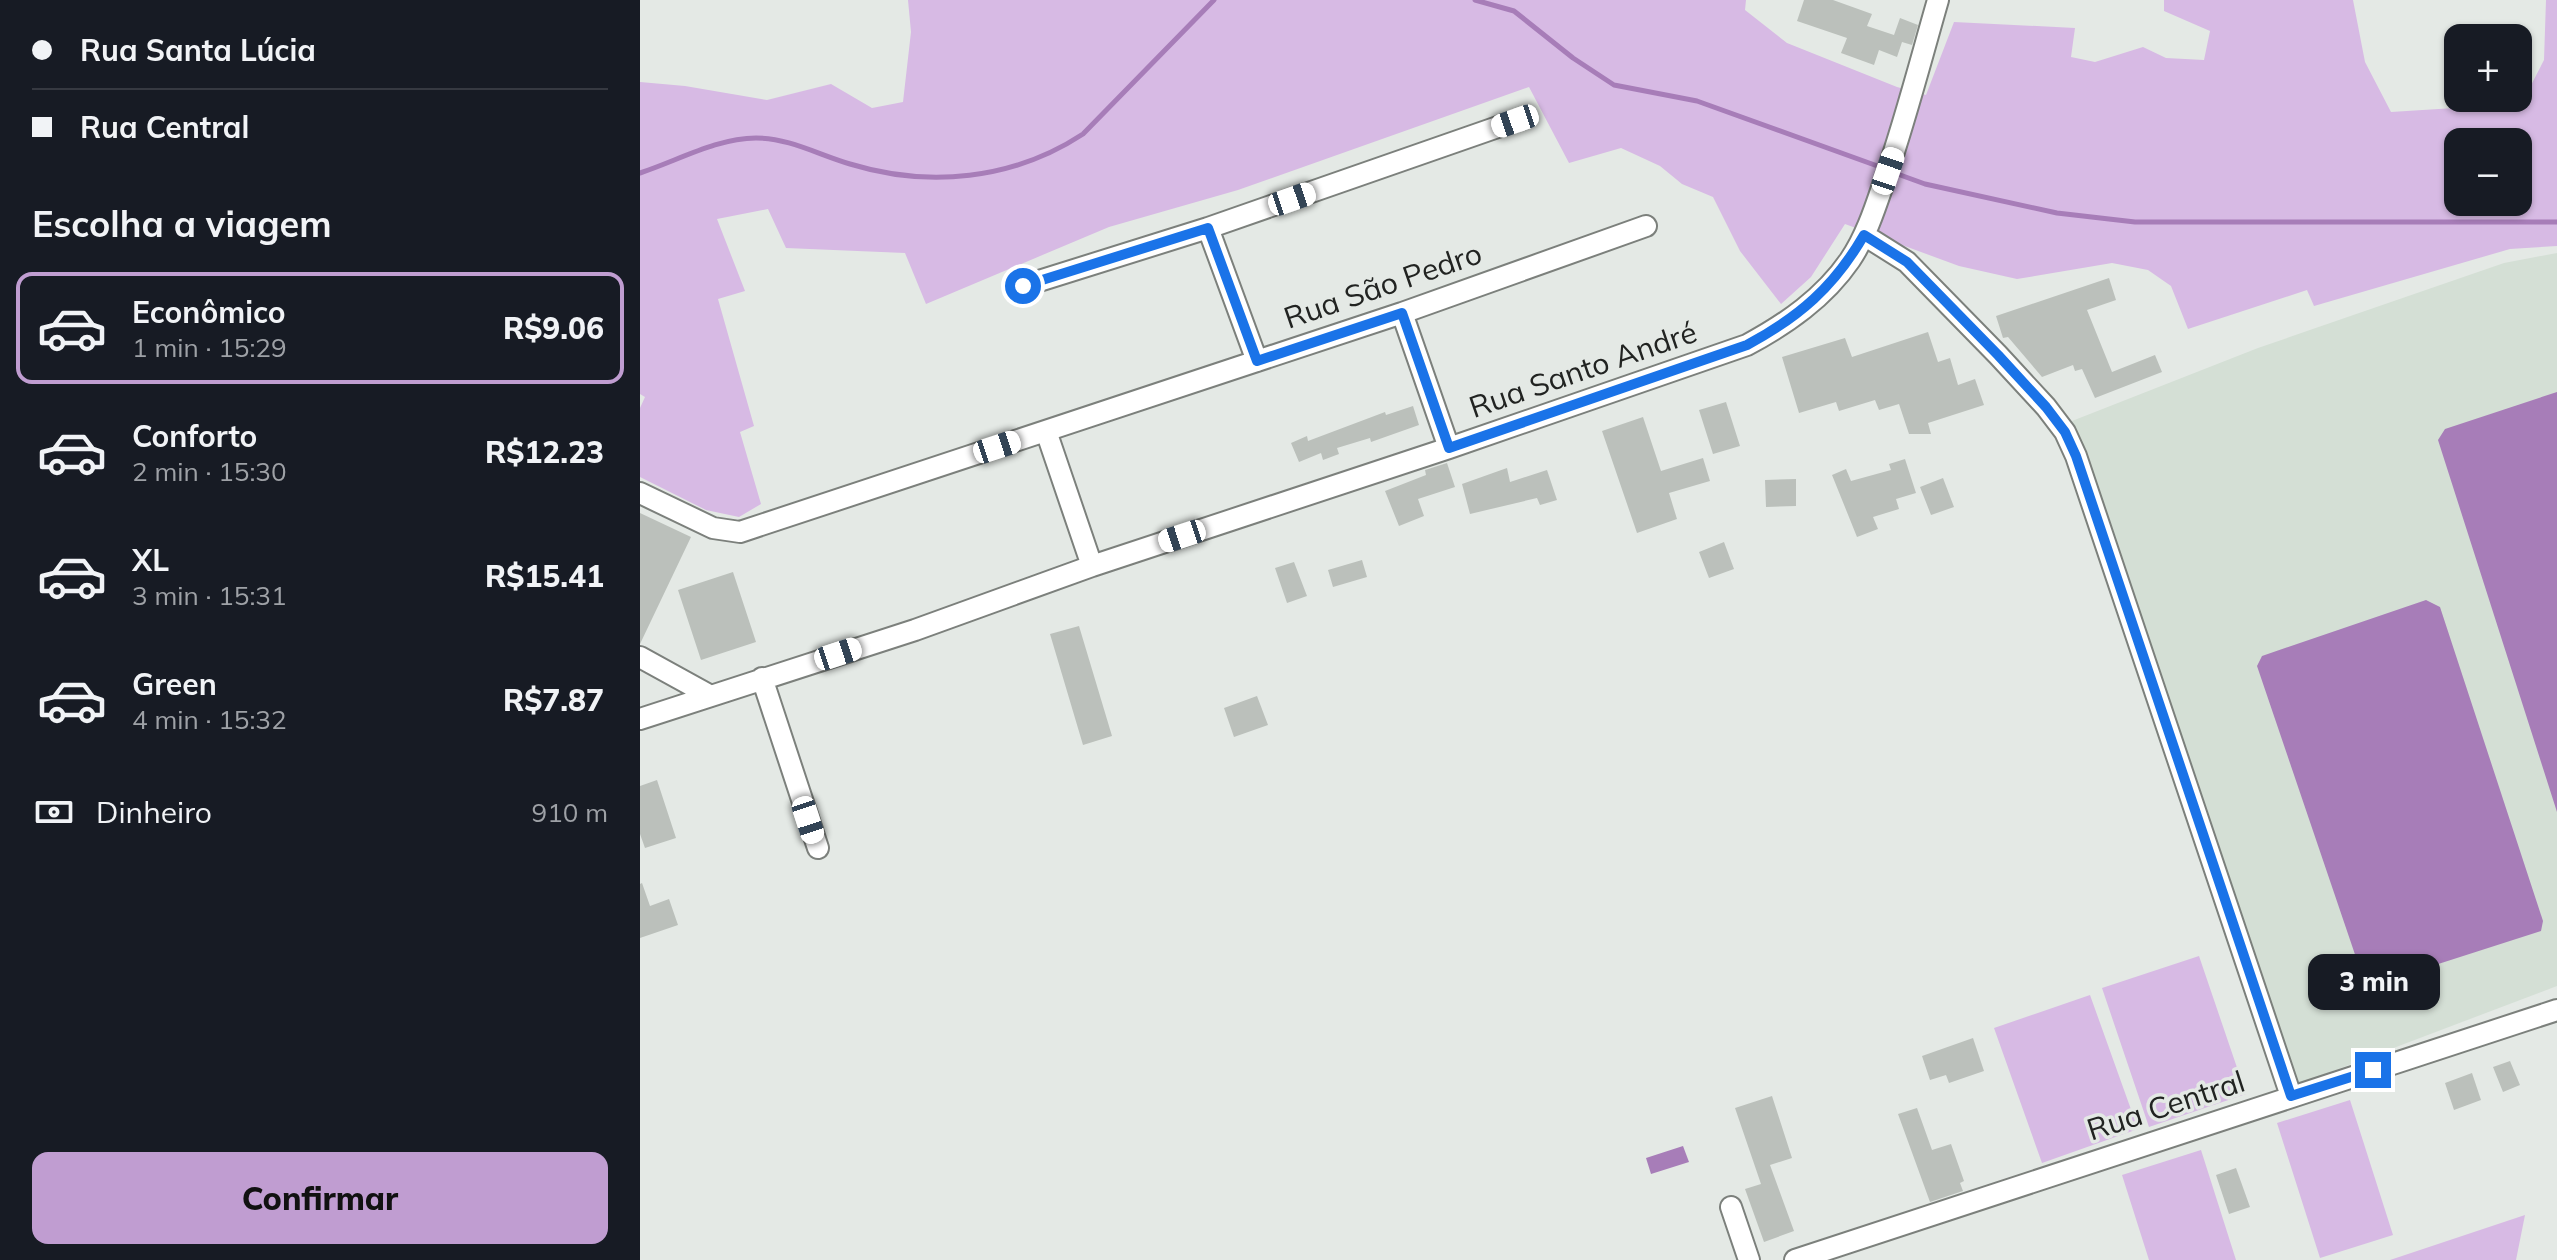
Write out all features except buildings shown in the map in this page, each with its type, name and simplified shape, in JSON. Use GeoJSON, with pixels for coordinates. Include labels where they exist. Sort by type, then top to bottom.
{"type":"FeatureCollection","features":[{"type":"Feature","properties":{"kind":"street","name":"Rua Santo André"},"geometry":{"type":"LineString","coordinates":[[640,719],[915,630],[1092,566],[1449,448],[1747,345],[1782,327],[1839,274],[1864,235],[1896,148],[1938,0]]}},
{"type":"Feature","properties":{"kind":"street"},"geometry":{"type":"LineString","coordinates":[[1023,286],[1208,228],[1515,121]]}},
{"type":"Feature","properties":{"kind":"street","name":"Rua São Pedro"},"geometry":{"type":"LineString","coordinates":[[640,493],[713,528],[740,532],[1402,313],[1646,226]]}},
{"type":"Feature","properties":{"kind":"street"},"geometry":{"type":"LineString","coordinates":[[1208,228],[1257,361]]}},
{"type":"Feature","properties":{"kind":"street"},"geometry":{"type":"LineString","coordinates":[[1864,235],[1907,262],[1934,288],[2046,407],[2065,432],[2076,456],[2291,1096]]}},
{"type":"Feature","properties":{"kind":"street"},"geometry":{"type":"LineString","coordinates":[[1402,313],[1449,448]]}},
{"type":"Feature","properties":{"kind":"street"},"geometry":{"type":"LineString","coordinates":[[1046,431],[1092,566]]}},
{"type":"Feature","properties":{"kind":"street"},"geometry":{"type":"LineString","coordinates":[[640,657],[709,695]]}},
{"type":"Feature","properties":{"kind":"street"},"geometry":{"type":"LineString","coordinates":[[762,678],[818,848]]}},
{"type":"Feature","properties":{"kind":"street","name":"Rua Central"},"geometry":{"type":"LineString","coordinates":[[1795,1260],[2557,1010]]}},
{"type":"Feature","properties":{"kind":"street"},"geometry":{"type":"LineString","coordinates":[[1731,1207],[1749,1260]]}},
{"type":"Feature","properties":{"kind":"shaded area"},"geometry":{"type":"Polygon","coordinates":[[[908,0],[1746,0],[1745,10],[1787,43],[1897,87],[1926,95],[1954,22],[2075,28],[2071,57],[2095,62],[2143,47],[2166,58],[2204,60],[2210,31],[2164,11],[2164,0],[2353,0],[2365,62],[2391,112],[2444,109],[2444,112],[2532,112],[2532,83],[2544,60],[2546,0],[2557,0],[2557,246],[2510,249],[2314,306],[2307,290],[2188,329],[2171,286],[2148,270],[2112,263],[2017,279],[1959,266],[1845,224],[1811,277],[1781,304],[1740,251],[1713,197],[1682,184],[1660,166],[1621,148],[1569,163],[1529,87],[1238,190],[1109,227],[926,304],[905,253],[786,248],[768,209],[717,219],[745,291],[718,299],[754,426],[740,432],[761,504],[739,517],[706,510],[640,477],[640,408],[645,397],[640,394],[640,82],[767,100],[831,84],[872,108],[903,102],[911,32],[908,0]]]}},
{"type":"Feature","properties":{"kind":"shaded area"},"geometry":{"type":"Polygon","coordinates":[[[2557,253],[2557,986],[2296,1085],[2072,421],[2258,348],[2504,263],[2557,253]]]}},
{"type":"Feature","properties":{"kind":"shaded area"},"geometry":{"type":"Polygon","coordinates":[[[2557,392],[2557,812],[2438,440],[2445,429],[2557,392]]]}},
{"type":"Feature","properties":{"kind":"shaded area"},"geometry":{"type":"Polygon","coordinates":[[[2426,600],[2440,607],[2543,921],[2541,931],[2370,984],[2363,978],[2257,666],[2262,656],[2426,600]]]}},
{"type":"Feature","properties":{"kind":"shaded area"},"geometry":{"type":"Polygon","coordinates":[[[2199,956],[2246,1094],[2149,1127],[2102,988],[2199,956]]]}},
{"type":"Feature","properties":{"kind":"shaded area"},"geometry":{"type":"Polygon","coordinates":[[[2090,995],[2138,1129],[2042,1163],[1994,1028],[2090,995]]]}},
{"type":"Feature","properties":{"kind":"shaded area"},"geometry":{"type":"Polygon","coordinates":[[[2350,1100],[2393,1235],[2320,1258],[2277,1123],[2350,1100]]]}},
{"type":"Feature","properties":{"kind":"shaded area"},"geometry":{"type":"Polygon","coordinates":[[[1683,1146],[1689,1162],[1651,1174],[1646,1158],[1683,1146]]]}},
{"type":"Feature","properties":{"kind":"shaded area"},"geometry":{"type":"Polygon","coordinates":[[[2201,1150],[2236,1260],[2149,1260],[2122,1175],[2201,1150]]]}},
{"type":"Feature","properties":{"kind":"shaded area"},"geometry":{"type":"Polygon","coordinates":[[[2525,1215],[2516,1260],[2390,1260],[2525,1215]]]}},
{"type":"Feature","properties":{"kind":"waterway"},"geometry":{"type":"LineString","coordinates":[[640,173],[712,146],[756,138],[780,141],[850,164],[909,176],[940,177],[999,170],[1028,161],[1083,134],[1214,0]]}},
{"type":"Feature","properties":{"kind":"waterway"},"geometry":{"type":"LineString","coordinates":[[1475,0],[1514,11],[1573,58],[1614,85],[1697,101],[1883,168]]}},
{"type":"Feature","properties":{"kind":"waterway"},"geometry":{"type":"LineString","coordinates":[[1892,172],[1925,184],[2057,213],[2135,222],[2557,222]]}},
{"type":"Feature","properties":{"kind":"route"},"geometry":{"type":"LineString","coordinates":[[1023,286],[1208,228],[1257,361],[1402,313],[1449,448],[1747,345],[1782,327],[1806,307],[1839,274],[1864,235],[1907,262],[1934,288],[2046,407],[2065,432],[2076,456],[2291,1096],[2373,1070]]}}]}
